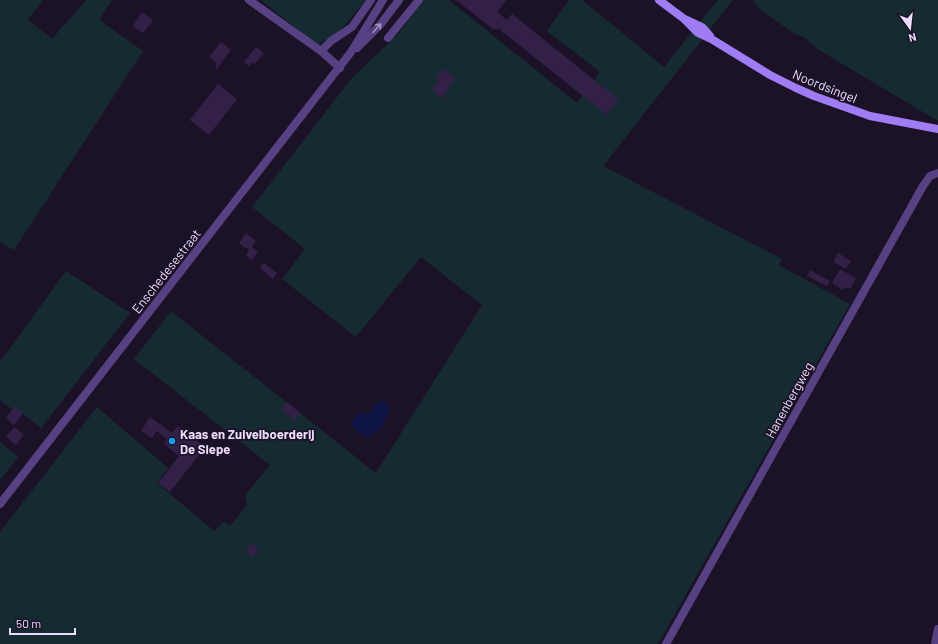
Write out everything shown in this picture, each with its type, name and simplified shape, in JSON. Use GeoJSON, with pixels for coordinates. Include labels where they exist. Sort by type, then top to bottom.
{"type":"FeatureCollection","features":[{"type":"Feature","properties":{"kind":"main road","name":"Noordsingel"},"geometry":{"type":"LineString","coordinates":[[659,0],[683,18],[698,33],[713,40],[770,76],[814,96],[870,116],[938,129]]}},
{"type":"Feature","properties":{"kind":"street"},"geometry":{"type":"LineString","coordinates":[[249,0],[321,51],[340,68]]}},
{"type":"Feature","properties":{"kind":"street"},"geometry":{"type":"LineString","coordinates":[[321,51],[331,41],[352,27],[371,0]]}},
{"type":"Feature","properties":{"kind":"street","name":"Enschedesestraat"},"geometry":{"type":"LineString","coordinates":[[0,504],[340,68],[383,0]]}},
{"type":"Feature","properties":{"kind":"street","name":"Enschedesestraat"},"geometry":{"type":"LineString","coordinates":[[351,52],[380,25],[399,0]]}},
{"type":"Feature","properties":{"kind":"street"},"geometry":{"type":"LineString","coordinates":[[388,38],[419,0]]}},
{"type":"Feature","properties":{"kind":"street","name":"Hanenbergweg"},"geometry":{"type":"LineString","coordinates":[[666,644],[923,186],[930,176],[938,173]]}},
{"type":"Feature","properties":{"kind":"street"},"geometry":{"type":"LineString","coordinates":[[935,644],[938,629]]}},
{"type":"Feature","properties":{"kind":"shaded area"},"geometry":{"type":"Polygon","coordinates":[[[0,0],[43,0],[28,20],[52,39],[86,0],[112,0],[99,20],[143,51],[14,250],[0,242],[0,0]]]}},
{"type":"Feature","properties":{"kind":"shaded area"},"geometry":{"type":"Polygon","coordinates":[[[261,0],[366,0],[339,32],[317,45],[261,0]]]}},
{"type":"Feature","properties":{"kind":"shaded area"},"geometry":{"type":"Polygon","coordinates":[[[424,0],[449,0],[577,103],[600,72],[547,31],[569,0],[582,0],[664,67],[692,32],[702,40],[603,166],[782,259],[779,265],[850,304],[658,644],[0,644],[0,532],[97,407],[168,468],[157,483],[214,531],[224,522],[230,526],[247,505],[245,495],[270,465],[134,359],[171,311],[376,473],[482,305],[421,257],[356,337],[282,279],[305,249],[252,207],[351,79],[398,34],[424,0]]]}},
{"type":"Feature","properties":{"kind":"shaded area"},"geometry":{"type":"Polygon","coordinates":[[[718,0],[733,0],[709,30],[699,23],[718,0]]]}},
{"type":"Feature","properties":{"kind":"shaded area"},"geometry":{"type":"Polygon","coordinates":[[[753,0],[938,0],[938,121],[819,50],[804,37],[795,34],[758,8],[753,0]]]}},
{"type":"Feature","properties":{"kind":"shaded area"},"geometry":{"type":"Polygon","coordinates":[[[66,271],[130,313],[41,428],[15,408],[11,409],[0,400],[0,362],[66,271]]]}},
{"type":"Feature","properties":{"kind":"shaded area"},"geometry":{"type":"Polygon","coordinates":[[[385,401],[389,406],[387,417],[383,426],[376,433],[366,437],[353,428],[352,424],[356,415],[369,413],[378,402],[385,401]]]}},
{"type":"Feature","properties":{"kind":"shaded area"},"geometry":{"type":"Polygon","coordinates":[[[0,442],[18,457],[0,480],[0,442]]]}},
{"type":"Feature","properties":{"kind":"building"},"geometry":{"type":"Polygon","coordinates":[[[456,0],[506,0],[497,12],[507,20],[512,14],[619,100],[607,115],[499,29],[493,29],[456,0]]]}},
{"type":"Feature","properties":{"kind":"building"},"geometry":{"type":"Polygon","coordinates":[[[142,12],[153,20],[143,33],[133,26],[142,12]]]}},
{"type":"Feature","properties":{"kind":"building"},"geometry":{"type":"Polygon","coordinates":[[[221,42],[231,50],[216,70],[216,63],[209,57],[221,42]]]}},
{"type":"Feature","properties":{"kind":"building"},"geometry":{"type":"Polygon","coordinates":[[[256,47],[264,53],[255,64],[253,62],[249,66],[244,62],[256,47]]]}},
{"type":"Feature","properties":{"kind":"building"},"geometry":{"type":"Polygon","coordinates":[[[443,69],[455,78],[442,98],[432,90],[439,80],[436,78],[443,69]]]}},
{"type":"Feature","properties":{"kind":"building"},"geometry":{"type":"Polygon","coordinates":[[[218,84],[237,99],[209,135],[190,120],[218,84]]]}},
{"type":"Feature","properties":{"kind":"building"},"geometry":{"type":"Polygon","coordinates":[[[246,233],[256,241],[252,247],[258,252],[252,260],[246,255],[249,250],[239,243],[246,233]]]}},
{"type":"Feature","properties":{"kind":"building"},"geometry":{"type":"Polygon","coordinates":[[[838,253],[851,261],[846,269],[833,262],[838,253]]]}},
{"type":"Feature","properties":{"kind":"building"},"geometry":{"type":"Polygon","coordinates":[[[264,263],[277,273],[273,279],[260,268],[264,263]]]}},
{"type":"Feature","properties":{"kind":"building"},"geometry":{"type":"Polygon","coordinates":[[[840,269],[856,278],[850,289],[845,287],[843,290],[832,283],[840,269]]]}},
{"type":"Feature","properties":{"kind":"building"},"geometry":{"type":"Polygon","coordinates":[[[810,270],[830,281],[827,286],[807,276],[810,270]]]}},
{"type":"Feature","properties":{"kind":"building"},"geometry":{"type":"Polygon","coordinates":[[[287,402],[300,413],[295,420],[281,410],[287,402]]]}},
{"type":"Feature","properties":{"kind":"building"},"geometry":{"type":"Polygon","coordinates":[[[15,406],[23,413],[14,425],[6,418],[15,406]]]}},
{"type":"Feature","properties":{"kind":"building"},"geometry":{"type":"Polygon","coordinates":[[[150,417],[172,433],[178,426],[205,447],[170,492],[158,483],[179,456],[164,444],[167,439],[157,431],[152,438],[141,431],[150,417]]]}},
{"type":"Feature","properties":{"kind":"building"},"geometry":{"type":"Polygon","coordinates":[[[14,427],[24,435],[16,445],[6,437],[14,427]]]}},
{"type":"Feature","properties":{"kind":"building"},"geometry":{"type":"Polygon","coordinates":[[[253,543],[259,550],[251,557],[246,550],[253,543]]]}},
{"type":"Feature","properties":{"kind":"place","name":"Kaas en Zuivelboerderij De Siepe"},"geometry":{"type":"Point","coordinates":[172,441]}}]}
